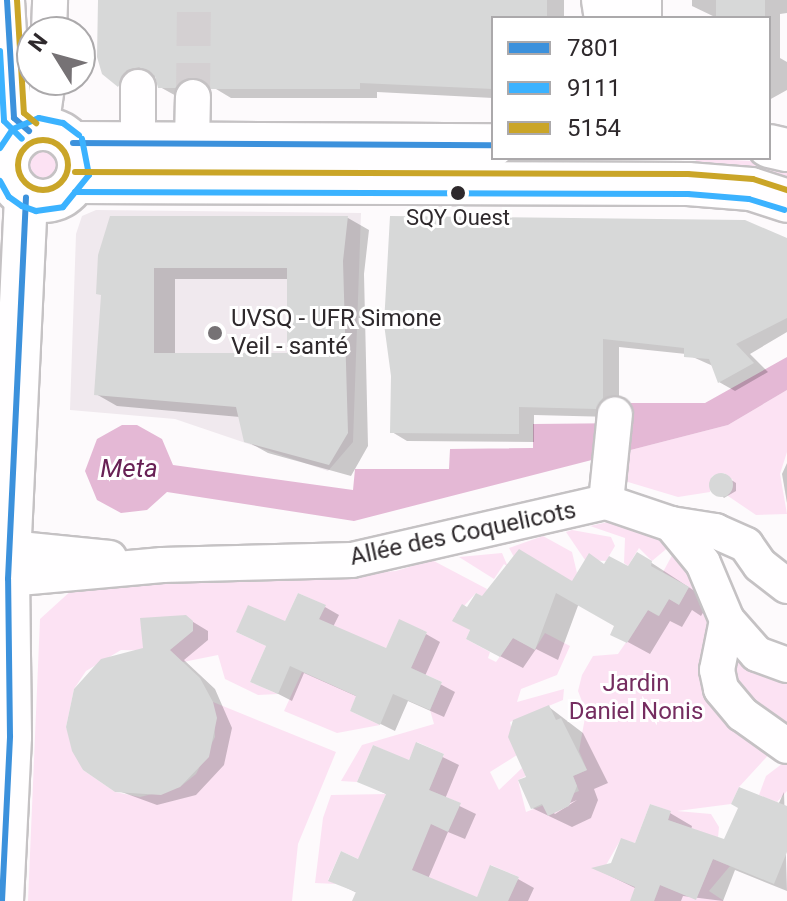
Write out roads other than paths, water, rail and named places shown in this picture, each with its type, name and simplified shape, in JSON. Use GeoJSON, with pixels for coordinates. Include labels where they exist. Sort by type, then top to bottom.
{"type":"FeatureCollection","features":[{"type":"Feature","properties":{"kind":"main road"},"geometry":{"type":"LineString","coordinates":[[49,164],[138,142],[491,145]]}},
{"type":"Feature","properties":{"kind":"main road"},"geometry":{"type":"LineString","coordinates":[[49,164],[161,185],[623,172],[723,185],[787,201]]}},
{"type":"Feature","properties":{"kind":"main road"},"geometry":{"type":"LineString","coordinates":[[2,901],[10,736],[26,637],[18,564],[49,164]]}},
{"type":"Feature","properties":{"kind":"street"},"geometry":{"type":"LineString","coordinates":[[7,0],[14,118],[49,164]]}},
{"type":"Feature","properties":{"kind":"street"},"geometry":{"type":"LineString","coordinates":[[138,87],[138,142]]}},
{"type":"Feature","properties":{"kind":"street"},"geometry":{"type":"LineString","coordinates":[[48,96],[49,164]]}},
{"type":"Feature","properties":{"kind":"street"},"geometry":{"type":"LineString","coordinates":[[161,185],[184,163],[192,143],[193,97]]}},
{"type":"Feature","properties":{"kind":"street"},"geometry":{"type":"LineString","coordinates":[[615,414],[612,504],[671,524],[715,531],[746,545],[760,565],[787,586]]}},
{"type":"Feature","properties":{"kind":"street","name":"Allée des Coquelicots"},"geometry":{"type":"LineString","coordinates":[[18,564],[162,565],[352,560],[612,504]]}},
{"type":"Feature","properties":{"kind":"street"},"geometry":{"type":"LineString","coordinates":[[671,524],[703,563],[727,620],[757,654],[787,665]]}},
{"type":"Feature","properties":{"kind":"street"},"geometry":{"type":"LineString","coordinates":[[727,620],[717,670],[721,689],[742,714],[787,746]]}},
{"type":"Feature","properties":{"kind":"water","name":"Meta"},"geometry":{"type":"Polygon","coordinates":[[[787,357],[787,390],[728,425],[354,521],[167,492],[147,510],[121,513],[97,500],[85,471],[97,439],[122,425],[137,425],[162,439],[173,465],[353,490],[355,469],[449,469],[450,449],[533,448],[533,424],[631,423],[631,403],[705,403],[787,357]]]}},
{"type":"Feature","properties":{"kind":"tunnel"},"geometry":{"type":"LineString","coordinates":[[193,97],[194,0]]}},
{"type":"Feature","properties":{"kind":"place","name":"SQY Ouest"},"geometry":{"type":"Point","coordinates":[458,193]}},
{"type":"Feature","properties":{"kind":"place","name":"UVSQ - UFR Simone Veil - santé"},"geometry":{"type":"Point","coordinates":[215,333]}},
{"type":"Feature","properties":{"kind":"park label","name":"Jardin Daniel Nonis"},"geometry":{"type":"Point","coordinates":[636,698]}}]}
